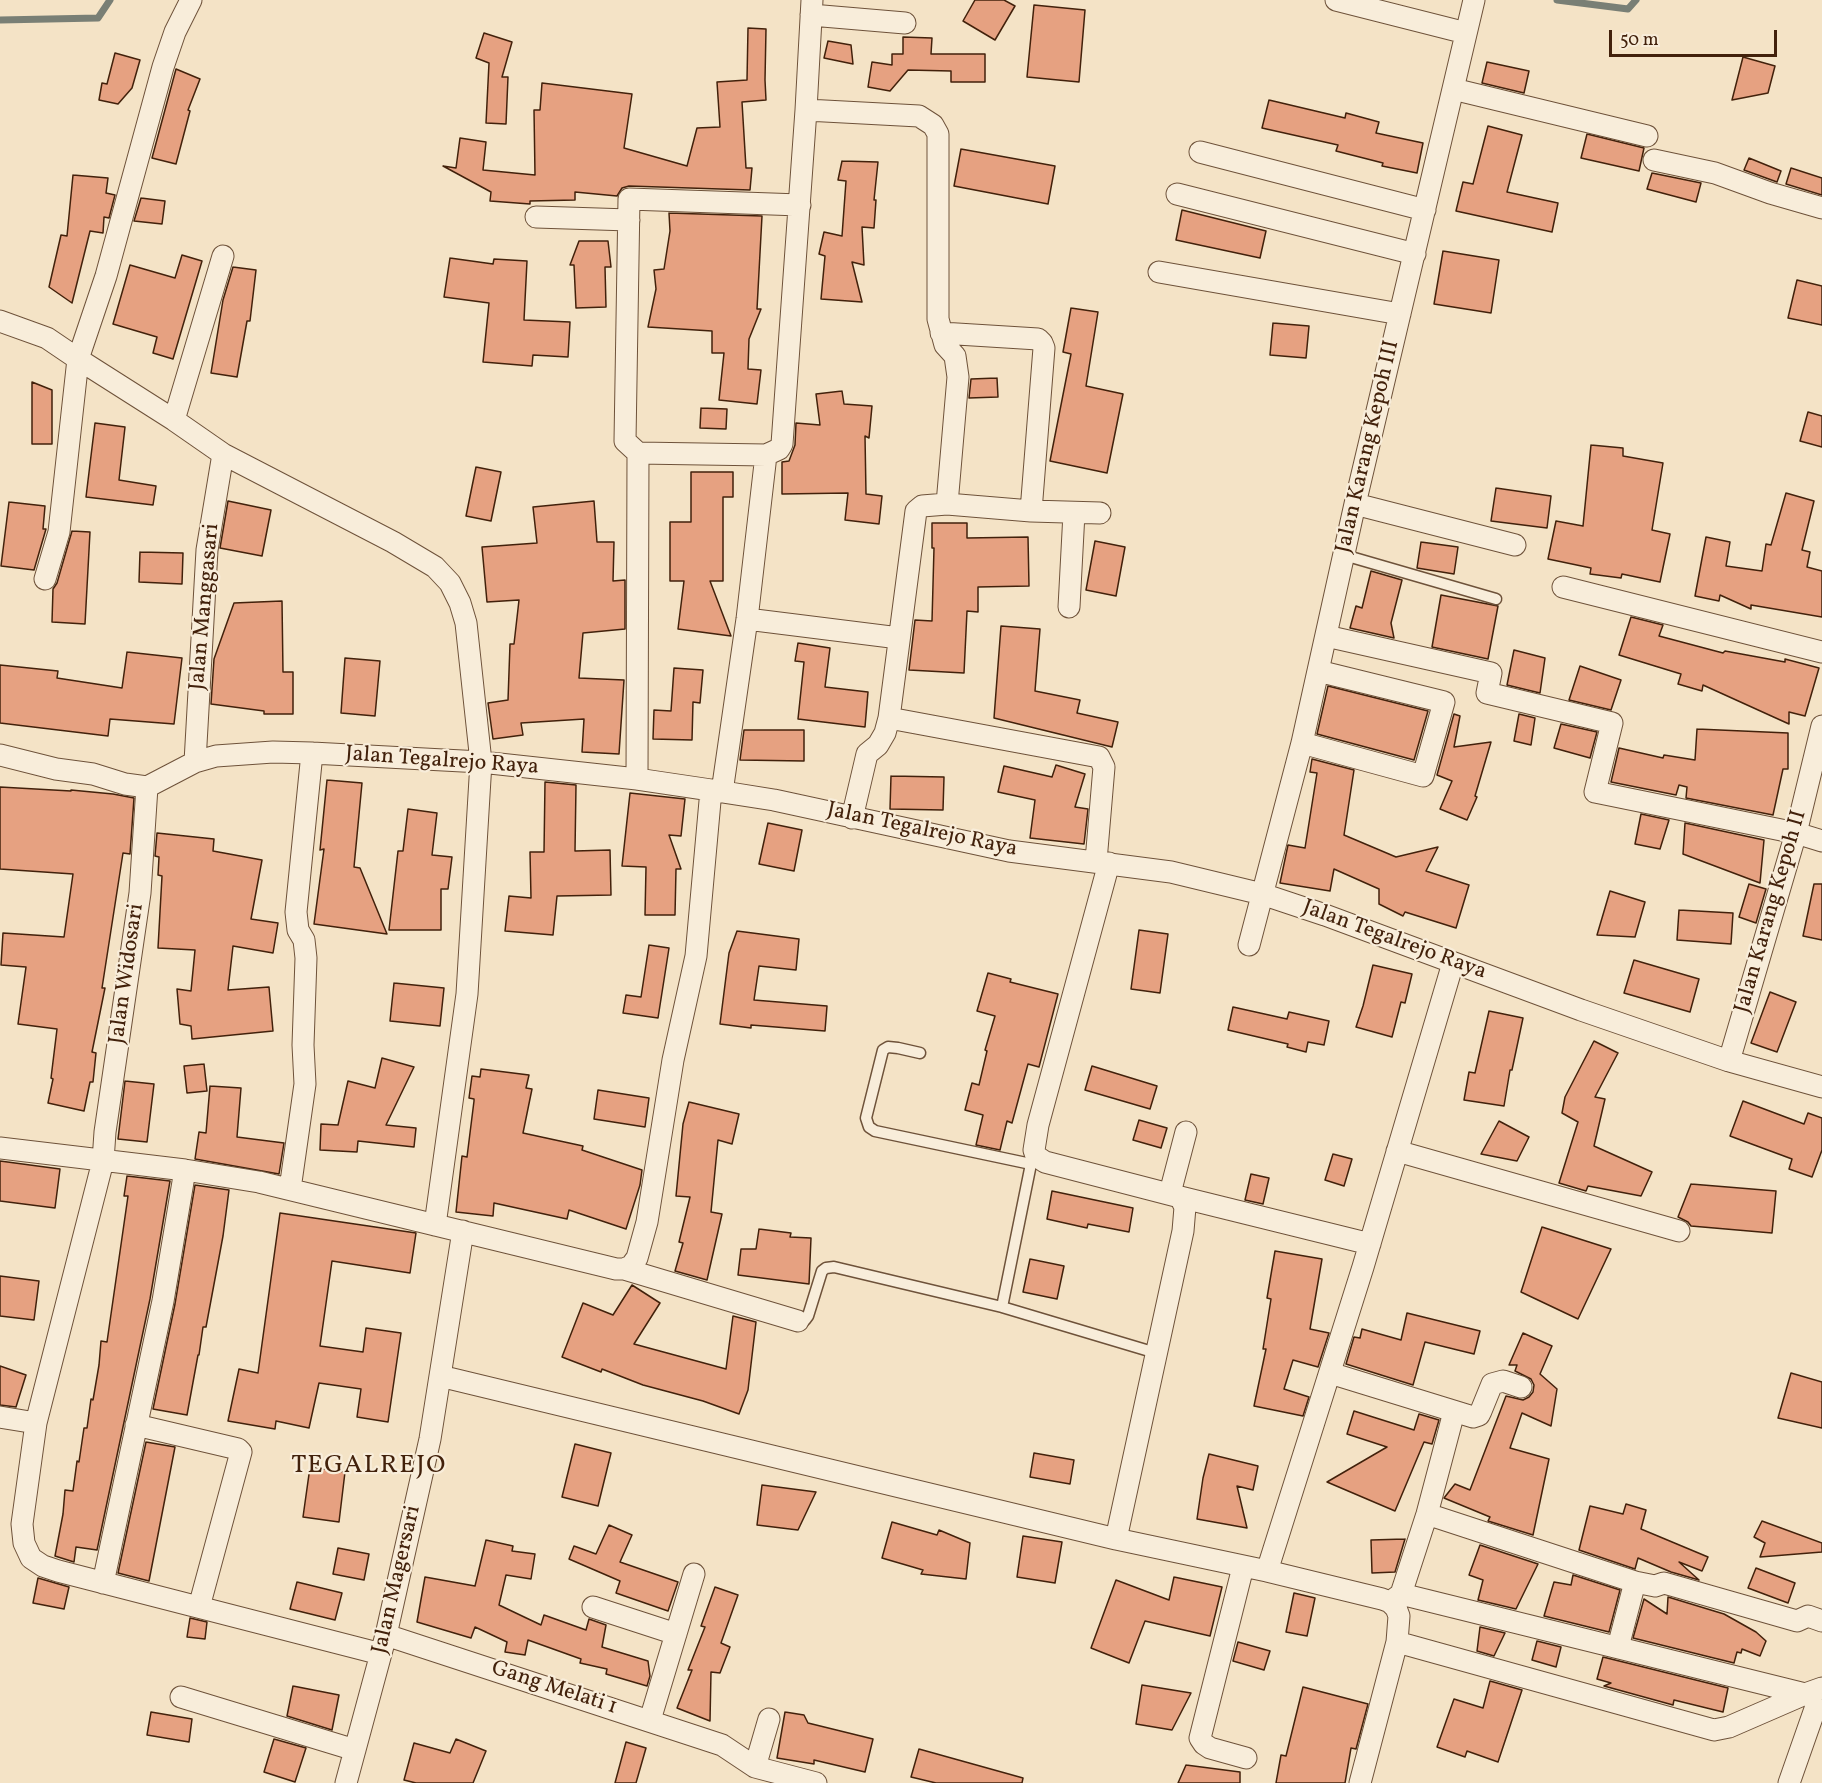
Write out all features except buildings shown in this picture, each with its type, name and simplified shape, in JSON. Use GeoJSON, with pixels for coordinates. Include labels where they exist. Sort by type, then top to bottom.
{"type":"FeatureCollection","features":[{"type":"Feature","properties":{"kind":"street"},"geometry":{"type":"LineString","coordinates":[[45,579],[58,532],[78,359],[106,276],[163,67],[175,32],[190,0]]}},
{"type":"Feature","properties":{"kind":"street"},"geometry":{"type":"LineString","coordinates":[[1336,0],[1466,33]]}},
{"type":"Feature","properties":{"kind":"street","name":"Jalan Karang Kepoh III"},"geometry":{"type":"LineString","coordinates":[[1249,945],[1302,743],[1355,504],[1473,2]]}},
{"type":"Feature","properties":{"kind":"street"},"geometry":{"type":"LineString","coordinates":[[800,205],[629,199],[625,441],[638,453],[766,455],[779,449],[783,438],[800,205],[811,8],[905,23]]}},
{"type":"Feature","properties":{"kind":"street"},"geometry":{"type":"LineString","coordinates":[[1454,89],[1647,136]]}},
{"type":"Feature","properties":{"kind":"street"},"geometry":{"type":"LineString","coordinates":[[806,110],[919,116],[933,125],[938,134],[938,319],[945,345],[955,356],[958,377],[947,504]]}},
{"type":"Feature","properties":{"kind":"street"},"geometry":{"type":"LineString","coordinates":[[1200,152],[1425,210]]}},
{"type":"Feature","properties":{"kind":"street"},"geometry":{"type":"LineString","coordinates":[[1654,160],[1715,173],[1770,193],[1822,208]]}},
{"type":"Feature","properties":{"kind":"street"},"geometry":{"type":"LineString","coordinates":[[1177,194],[1415,254]]}},
{"type":"Feature","properties":{"kind":"street"},"geometry":{"type":"LineString","coordinates":[[536,217],[629,220]]}},
{"type":"Feature","properties":{"kind":"street"},"geometry":{"type":"LineString","coordinates":[[174,420],[223,256]]}},
{"type":"Feature","properties":{"kind":"street"},"geometry":{"type":"LineString","coordinates":[[1159,272],[1400,314]]}},
{"type":"Feature","properties":{"kind":"street"},"geometry":{"type":"LineString","coordinates":[[0,321],[47,338],[223,454],[393,542],[435,567],[450,583],[460,603],[466,622],[481,762],[467,994],[435,1225]]}},
{"type":"Feature","properties":{"kind":"street"},"geometry":{"type":"LineString","coordinates":[[941,333],[1038,339],[1042,343],[1044,348],[1031,511]]}},
{"type":"Feature","properties":{"kind":"street"},"geometry":{"type":"LineString","coordinates":[[637,779],[638,453]]}},
{"type":"Feature","properties":{"kind":"street","name":"Jalan Manggasari"},"geometry":{"type":"LineString","coordinates":[[195,762],[207,550],[223,454]]}},
{"type":"Feature","properties":{"kind":"street"},"geometry":{"type":"LineString","coordinates":[[624,1269],[631,1266],[637,1258],[647,1222],[674,1060],[696,956],[717,791],[747,619],[766,455]]}},
{"type":"Feature","properties":{"kind":"street"},"geometry":{"type":"LineString","coordinates":[[852,818],[867,754],[878,745],[885,734],[889,718],[916,511],[922,506],[947,504],[1031,511],[1100,513]]}},
{"type":"Feature","properties":{"kind":"street"},"geometry":{"type":"LineString","coordinates":[[1355,504],[1515,546]]}},
{"type":"Feature","properties":{"kind":"street"},"geometry":{"type":"LineString","coordinates":[[1069,607],[1074,513]]}},
{"type":"Feature","properties":{"kind":"street"},"geometry":{"type":"LineString","coordinates":[[1563,586],[1822,652]]}},
{"type":"Feature","properties":{"kind":"street"},"geometry":{"type":"LineString","coordinates":[[747,619],[899,638]]}},
{"type":"Feature","properties":{"kind":"street"},"geometry":{"type":"LineString","coordinates":[[1326,636],[1491,673],[1487,693],[1612,723],[1595,792],[1796,833],[1822,841]]}},
{"type":"Feature","properties":{"kind":"street"},"geometry":{"type":"LineString","coordinates":[[1302,743],[1423,776],[1444,702],[1318,671]]}},
{"type":"Feature","properties":{"kind":"street"},"geometry":{"type":"LineString","coordinates":[[889,718],[1099,757],[1104,767],[1102,862],[1038,1125],[1033,1160],[1370,1244]]}},
{"type":"Feature","properties":{"kind":"street","name":"Jalan Karang Kepoh II"},"geometry":{"type":"LineString","coordinates":[[1729,1061],[1796,833],[1822,726]]}},
{"type":"Feature","properties":{"kind":"street","name":"Jalan Tegalrejo Raya"},"geometry":{"type":"LineString","coordinates":[[147,787],[195,762],[216,756],[273,752],[481,762],[637,779],[774,800],[1010,850],[1171,872],[1262,894],[1581,1010],[1729,1061],[1822,1087]]}},
{"type":"Feature","properties":{"kind":"street"},"geometry":{"type":"LineString","coordinates":[[290,1189],[305,1084],[303,1045],[306,958],[304,940],[298,930],[296,912],[312,753]]}},
{"type":"Feature","properties":{"kind":"street"},"geometry":{"type":"LineString","coordinates":[[0,755],[147,787]]}},
{"type":"Feature","properties":{"kind":"street","name":"Jalan Widosari"},"geometry":{"type":"LineString","coordinates":[[103,1583],[43,1566],[31,1558],[24,1544],[22,1524],[36,1423],[104,1146],[140,893],[147,787]]}},
{"type":"Feature","properties":{"kind":"street"},"geometry":{"type":"LineString","coordinates":[[1267,1571],[1370,1244],[1453,963]]}},
{"type":"Feature","properties":{"kind":"street"},"geometry":{"type":"LineString","coordinates":[[1116,1539],[1185,1224],[1185,1207],[1175,1195],[1186,1132]]}},
{"type":"Feature","properties":{"kind":"street"},"geometry":{"type":"LineString","coordinates":[[0,1148],[104,1146],[185,1170],[259,1182],[624,1269],[798,1321]]}},
{"type":"Feature","properties":{"kind":"street"},"geometry":{"type":"LineString","coordinates":[[1397,1151],[1679,1231]]}},
{"type":"Feature","properties":{"kind":"street"},"geometry":{"type":"LineString","coordinates":[[103,1583],[164,1301],[185,1170]]}},
{"type":"Feature","properties":{"kind":"street","name":"Jalan Magersari"},"geometry":{"type":"LineString","coordinates":[[346,1783],[384,1644],[430,1439],[463,1231]]}},
{"type":"Feature","properties":{"kind":"street"},"geometry":{"type":"LineString","coordinates":[[1330,1373],[1473,1417],[1479,1415],[1492,1384],[1497,1382],[1521,1386]]}},
{"type":"Feature","properties":{"kind":"street"},"geometry":{"type":"LineString","coordinates":[[440,1376],[1116,1539],[1816,1690]]}},
{"type":"Feature","properties":{"kind":"street"},"geometry":{"type":"LineString","coordinates":[[1360,1783],[1397,1642],[1400,1616],[1396,1608],[1396,1598],[1427,1514],[1454,1412]]}},
{"type":"Feature","properties":{"kind":"street"},"geometry":{"type":"LineString","coordinates":[[0,1417],[36,1423]]}},
{"type":"Feature","properties":{"kind":"street"},"geometry":{"type":"LineString","coordinates":[[136,1425],[238,1449],[241,1452],[199,1607]]}},
{"type":"Feature","properties":{"kind":"street"},"geometry":{"type":"LineString","coordinates":[[1427,1514],[1635,1582],[1655,1586],[1664,1583],[1797,1621],[1808,1616],[1822,1622]]}},
{"type":"Feature","properties":{"kind":"street"},"geometry":{"type":"LineString","coordinates":[[1243,1567],[1200,1738],[1210,1748],[1246,1758]]}},
{"type":"Feature","properties":{"kind":"street"},"geometry":{"type":"LineString","coordinates":[[650,1720],[694,1574]]}},
{"type":"Feature","properties":{"kind":"street"},"geometry":{"type":"LineString","coordinates":[[1618,1647],[1635,1582]]}},
{"type":"Feature","properties":{"kind":"street","name":"Gang Melati 1"},"geometry":{"type":"LineString","coordinates":[[103,1583],[199,1607],[384,1644],[650,1720],[722,1745],[754,1767]]}},
{"type":"Feature","properties":{"kind":"street"},"geometry":{"type":"LineString","coordinates":[[593,1607],[676,1634]]}},
{"type":"Feature","properties":{"kind":"street"},"geometry":{"type":"LineString","coordinates":[[1397,1642],[1714,1730],[1729,1727],[1816,1690]]}},
{"type":"Feature","properties":{"kind":"street"},"geometry":{"type":"LineString","coordinates":[[1789,1783],[1816,1690]]}},
{"type":"Feature","properties":{"kind":"street"},"geometry":{"type":"LineString","coordinates":[[181,1697],[355,1750]]}},
{"type":"Feature","properties":{"kind":"street"},"geometry":{"type":"LineString","coordinates":[[769,1719],[754,1767],[816,1783]]}},
{"type":"Feature","properties":{"kind":"lane"},"geometry":{"type":"LineString","coordinates":[[1344,555],[1496,599]]}},
{"type":"Feature","properties":{"kind":"lane"},"geometry":{"type":"LineString","coordinates":[[920,1053],[898,1047],[888,1047],[883,1050],[866,1118],[869,1127],[875,1131],[1033,1160],[1002,1307]]}},
{"type":"Feature","properties":{"kind":"lane"},"geometry":{"type":"LineString","coordinates":[[798,1321],[806,1320],[808,1316],[822,1271],[834,1267],[1002,1307],[1156,1353]]}},
{"type":"Feature","properties":{"kind":"waterway"},"geometry":{"type":"LineString","coordinates":[[0,20],[98,18],[110,0]]}},
{"type":"Feature","properties":{"kind":"waterway"},"geometry":{"type":"LineString","coordinates":[[1557,0],[1628,9],[1636,0]]}},
{"type":"Feature","properties":{"kind":"district","name":"TEGALREJO"},"geometry":{"type":"Point","coordinates":[369,1467]}}]}
